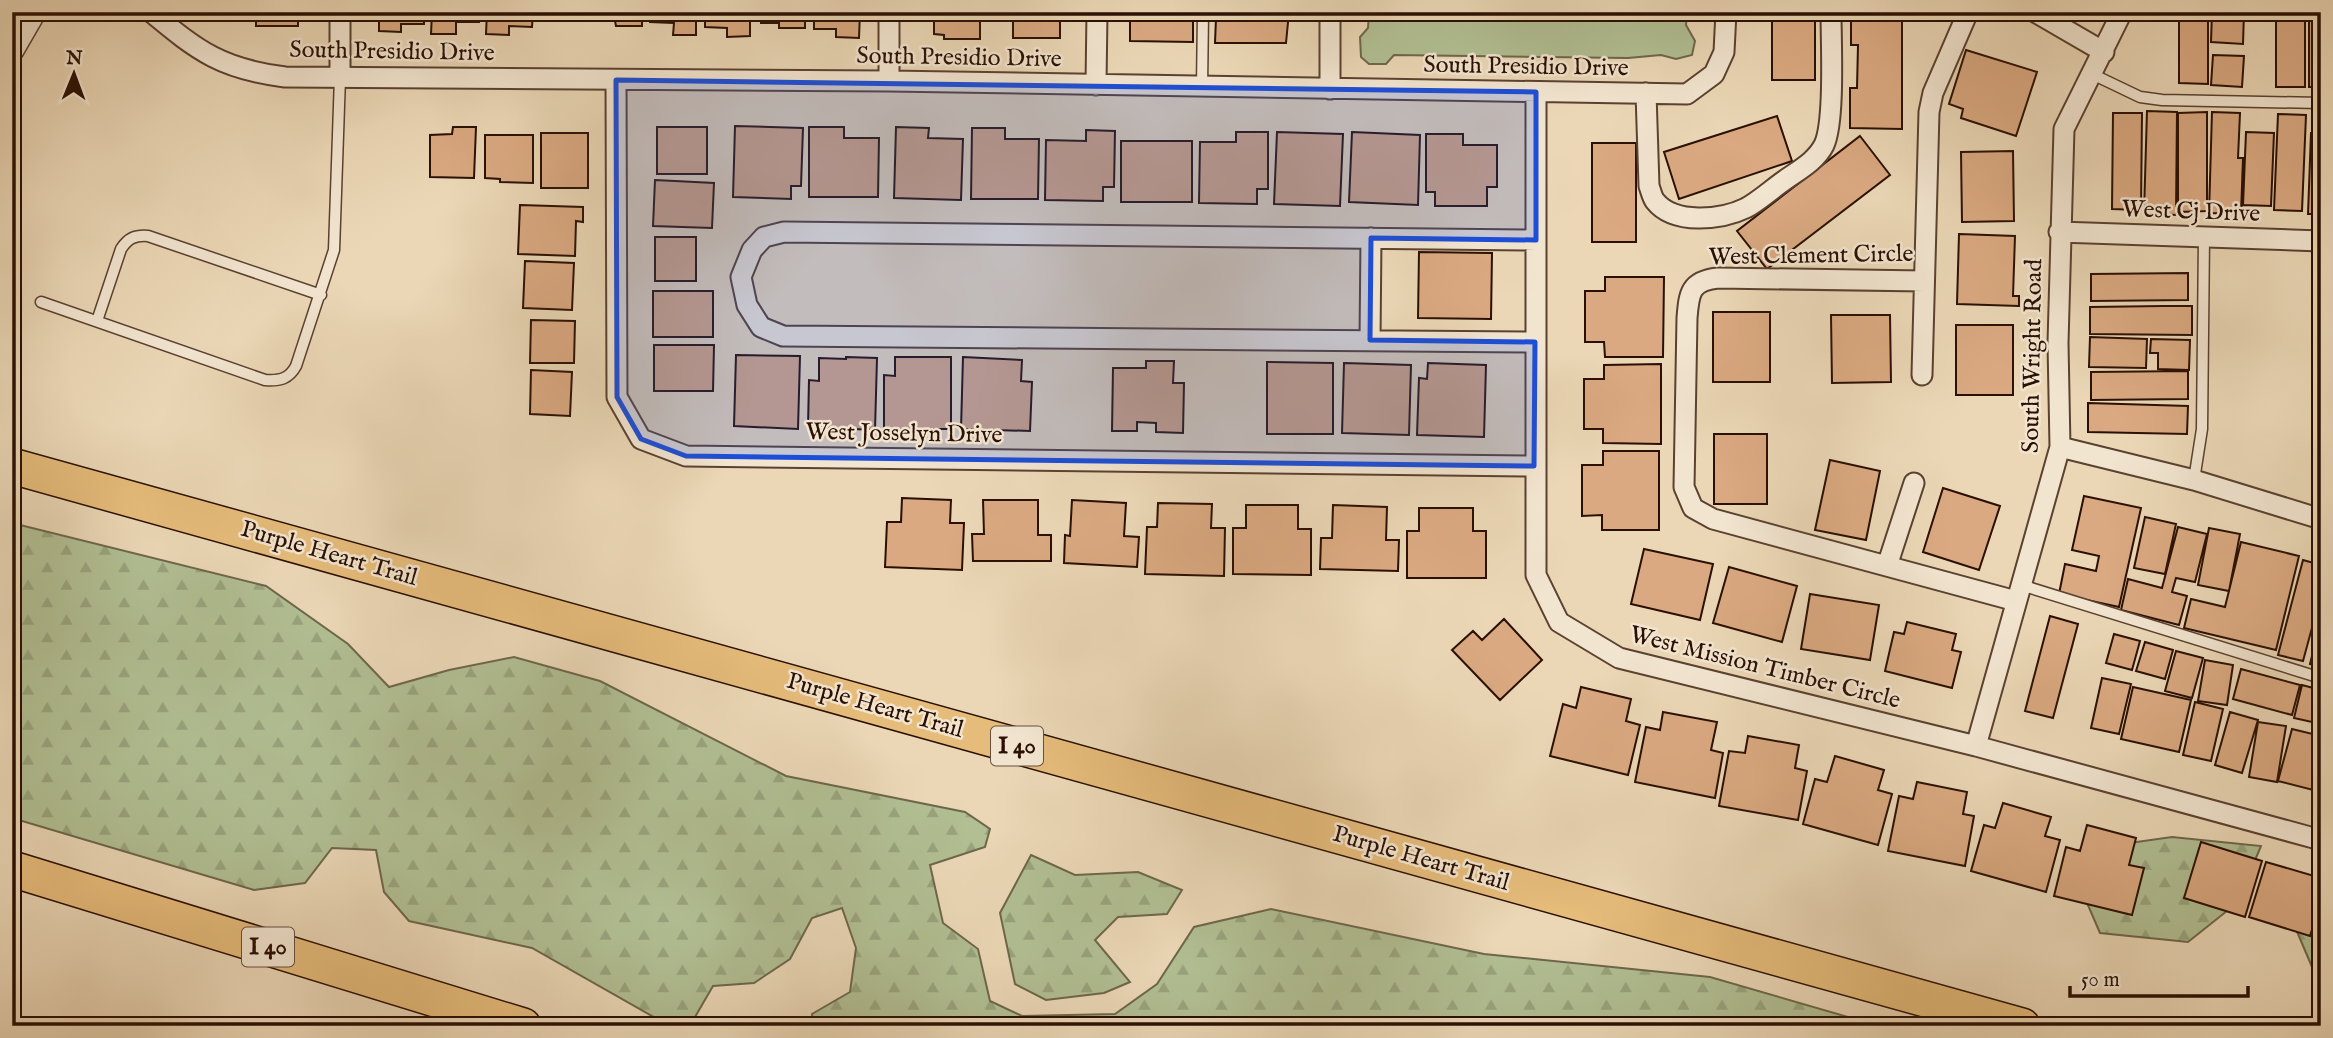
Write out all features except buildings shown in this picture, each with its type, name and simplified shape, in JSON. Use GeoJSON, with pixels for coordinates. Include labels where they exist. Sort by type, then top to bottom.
{"type":"FeatureCollection","features":[{"type":"Feature","properties":{"kind":"highway","name":"Purple Heart Trail"},"geometry":{"type":"LineString","coordinates":[[12,466],[2022,1026]]}},
{"type":"Feature","properties":{"kind":"highway","name":"I 40"},"geometry":{"type":"LineString","coordinates":[[12,869],[523,1026]]}},
{"type":"Feature","properties":{"kind":"street"},"geometry":{"type":"LineString","coordinates":[[12,50],[34,12]]}},
{"type":"Feature","properties":{"kind":"street","name":"South Presidio Drive"},"geometry":{"type":"LineString","coordinates":[[151,12],[186,41],[221,62],[252,72],[285,76],[889,81],[1686,94],[1714,74],[1724,52],[1726,12]]}},
{"type":"Feature","properties":{"kind":"street"},"geometry":{"type":"LineString","coordinates":[[340,12],[340,76]]}},
{"type":"Feature","properties":{"kind":"street"},"geometry":{"type":"LineString","coordinates":[[889,12],[889,81]]}},
{"type":"Feature","properties":{"kind":"street"},"geometry":{"type":"LineString","coordinates":[[1096,85],[1097,12]]}},
{"type":"Feature","properties":{"kind":"street"},"geometry":{"type":"LineString","coordinates":[[1330,12],[1330,89]]}},
{"type":"Feature","properties":{"kind":"street"},"geometry":{"type":"LineString","coordinates":[[1646,93],[1648,186],[1655,200],[1678,215],[1695,217],[1722,215],[1746,208],[1816,157],[1827,139],[1830,118],[1831,12]]}},
{"type":"Feature","properties":{"kind":"street","name":"West Clement Circle"},"geometry":{"type":"LineString","coordinates":[[1968,12],[1933,93],[1929,112],[1924,281],[1718,278],[1694,286],[1688,298],[1684,487],[1693,508],[1713,519],[1887,566],[2018,593]]}},
{"type":"Feature","properties":{"kind":"street"},"geometry":{"type":"LineString","coordinates":[[2035,12],[2104,52]]}},
{"type":"Feature","properties":{"kind":"street","name":"South Wright Road"},"geometry":{"type":"LineString","coordinates":[[1976,746],[2060,447],[2058,343],[2064,129],[2122,12]]}},
{"type":"Feature","properties":{"kind":"street","name":"West Josselyn Drive"},"geometry":{"type":"LineString","coordinates":[[616,80],[617,397],[641,439],[686,456],[1534,466]]}},
{"type":"Feature","properties":{"kind":"street","name":"West Mission Timber Circle"},"geometry":{"type":"LineString","coordinates":[[1536,92],[1536,575],[1559,622],[1619,658],[1976,746],[2321,840]]}},
{"type":"Feature","properties":{"kind":"street"},"geometry":{"type":"LineString","coordinates":[[1535,342],[783,336],[761,327],[747,305],[741,277],[752,250],[764,237],[783,232],[1536,240]]}},
{"type":"Feature","properties":{"kind":"street","name":"West Cj Drive"},"geometry":{"type":"LineString","coordinates":[[2060,232],[2321,241]]}},
{"type":"Feature","properties":{"kind":"street"},"geometry":{"type":"LineString","coordinates":[[1370,340],[1371,239]]}},
{"type":"Feature","properties":{"kind":"street"},"geometry":{"type":"LineString","coordinates":[[1922,375],[1924,281]]}},
{"type":"Feature","properties":{"kind":"street"},"geometry":{"type":"LineString","coordinates":[[2060,447],[2194,480],[2321,519]]}},
{"type":"Feature","properties":{"kind":"street"},"geometry":{"type":"LineString","coordinates":[[1887,566],[1914,483]]}},
{"type":"Feature","properties":{"kind":"lane"},"geometry":{"type":"LineString","coordinates":[[1202,87],[1203,12]]}},
{"type":"Feature","properties":{"kind":"lane"},"geometry":{"type":"LineString","coordinates":[[2092,74],[2140,97],[2162,100],[2321,103]]}},
{"type":"Feature","properties":{"kind":"lane"},"geometry":{"type":"LineString","coordinates":[[41,302],[265,380],[278,380],[289,376],[296,366],[321,295],[336,236],[340,76]]}},
{"type":"Feature","properties":{"kind":"lane"},"geometry":{"type":"LineString","coordinates":[[97,321],[121,249],[135,236],[148,236],[321,295]]}},
{"type":"Feature","properties":{"kind":"lane"},"geometry":{"type":"LineString","coordinates":[[2194,480],[2202,429],[2204,237]]}},
{"type":"Feature","properties":{"kind":"lane"},"geometry":{"type":"LineString","coordinates":[[2018,593],[2321,678]]}},
{"type":"Feature","properties":{"kind":"highlighted area"},"geometry":{"type":"Polygon","coordinates":[[[616,80],[1536,92],[1536,240],[1371,238],[1370,340],[1535,342],[1534,466],[686,456],[641,439],[617,397],[616,80]]]}},
{"type":"Feature","properties":{"kind":"green space"},"geometry":{"type":"Polygon","coordinates":[[[1369,12],[1687,12],[1686,25],[1695,41],[1692,55],[1676,59],[1661,55],[1628,58],[1394,55],[1386,64],[1369,64],[1361,57],[1360,37],[1368,28],[1369,12]]]}},
{"type":"Feature","properties":{"kind":"green space"},"geometry":{"type":"Polygon","coordinates":[[[12,523],[266,586],[348,644],[389,687],[449,670],[514,657],[600,681],[786,776],[965,812],[990,829],[985,847],[930,865],[943,923],[978,949],[990,1001],[1022,1016],[1115,1014],[1157,984],[1194,927],[1271,909],[1484,954],[1710,977],[1879,1026],[813,1026],[812,1014],[850,992],[856,948],[842,908],[812,918],[790,959],[754,983],[713,986],[695,1017],[659,1020],[532,948],[409,921],[384,892],[376,850],[332,848],[305,883],[254,890],[12,818],[12,523]]]}},
{"type":"Feature","properties":{"kind":"green space"},"geometry":{"type":"Polygon","coordinates":[[[2172,837],[2261,846],[2237,903],[2188,942],[2100,933],[2065,852],[2172,837]]]}},
{"type":"Feature","properties":{"kind":"green space"},"geometry":{"type":"Polygon","coordinates":[[[1031,855],[1075,875],[1138,872],[1182,890],[1167,914],[1118,917],[1095,940],[1130,982],[1104,993],[1046,1000],[1015,984],[1000,913],[1031,855]]]}},
{"type":"Feature","properties":{"kind":"green space"},"geometry":{"type":"Polygon","coordinates":[[[2321,923],[2321,988],[2295,927],[2321,923]]]}}]}
